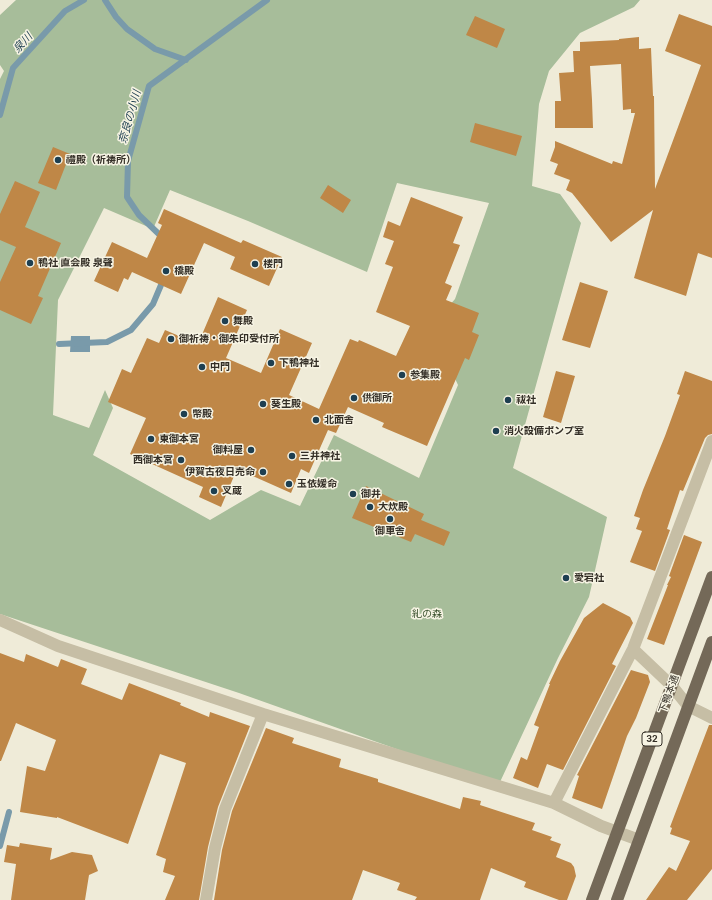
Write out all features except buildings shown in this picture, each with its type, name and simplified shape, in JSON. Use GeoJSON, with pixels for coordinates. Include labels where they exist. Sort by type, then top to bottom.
{"type":"FeatureCollection","features":[{"type":"Feature","properties":{"kind":"main road","name":"下鴨本通"},"geometry":{"type":"LineString","coordinates":[[592,900],[712,577]]}},
{"type":"Feature","properties":{"kind":"main road","name":"32"},"geometry":{"type":"LineString","coordinates":[[616,900],[712,642]]}},
{"type":"Feature","properties":{"kind":"street"},"geometry":{"type":"LineString","coordinates":[[554,803],[634,649],[712,441]]}},
{"type":"Feature","properties":{"kind":"street"},"geometry":{"type":"LineString","coordinates":[[0,620],[58,646],[263,714],[554,803],[601,826],[639,840]]}},
{"type":"Feature","properties":{"kind":"street"},"geometry":{"type":"LineString","coordinates":[[634,649],[672,686],[688,706],[712,718]]}},
{"type":"Feature","properties":{"kind":"street"},"geometry":{"type":"LineString","coordinates":[[206,900],[215,848],[225,809],[263,714]]}},
{"type":"Feature","properties":{"kind":"green space","name":"糺の森"},"geometry":{"type":"Polygon","coordinates":[[[16,0],[640,0],[634,7],[580,33],[549,71],[539,104],[532,186],[560,194],[581,223],[513,468],[607,517],[589,597],[558,658],[500,782],[464,773],[239,693],[0,614],[0,79],[4,71],[0,65],[0,15],[16,0]],[[397,183],[367,272],[248,221],[170,190],[153,229],[104,208],[58,300],[53,415],[89,428],[105,390],[113,408],[93,455],[210,520],[261,490],[300,506],[334,435],[419,478],[458,385],[451,370],[435,322],[455,299],[489,203],[397,183]]]}},
{"type":"Feature","properties":{"kind":"water"},"geometry":{"type":"Polygon","coordinates":[[[71,336],[90,336],[90,352],[70,352],[71,336]]]}},
{"type":"Feature","properties":{"kind":"waterway","name":"泉川"},"geometry":{"type":"LineString","coordinates":[[0,115],[13,68],[65,11],[84,0]]}},
{"type":"Feature","properties":{"kind":"waterway"},"geometry":{"type":"LineString","coordinates":[[105,0],[116,17],[127,29],[155,49],[186,60]]}},
{"type":"Feature","properties":{"kind":"waterway","name":"奈良の小川"},"geometry":{"type":"LineString","coordinates":[[164,239],[139,215],[127,197],[128,161],[149,86],[267,0]]}},
{"type":"Feature","properties":{"kind":"waterway"},"geometry":{"type":"LineString","coordinates":[[59,344],[107,342],[131,330],[153,304],[161,285]]}},
{"type":"Feature","properties":{"kind":"waterway","name":"泉川"},"geometry":{"type":"LineString","coordinates":[[0,846],[9,812]]}},
{"type":"Feature","properties":{"kind":"place","name":"禮殿（祈祷所）"},"geometry":{"type":"Point","coordinates":[58,160]}},
{"type":"Feature","properties":{"kind":"place","name":"鴨社 直会殿 泉聲"},"geometry":{"type":"Point","coordinates":[30,263]}},
{"type":"Feature","properties":{"kind":"place","name":"楼門"},"geometry":{"type":"Point","coordinates":[255,264]}},
{"type":"Feature","properties":{"kind":"place","name":"橋殿"},"geometry":{"type":"Point","coordinates":[166,271]}},
{"type":"Feature","properties":{"kind":"place","name":"舞殿"},"geometry":{"type":"Point","coordinates":[225,321]}},
{"type":"Feature","properties":{"kind":"place","name":"御祈祷・御朱印受付所"},"geometry":{"type":"Point","coordinates":[171,339]}},
{"type":"Feature","properties":{"kind":"place","name":"下鴨神社"},"geometry":{"type":"Point","coordinates":[271,363]}},
{"type":"Feature","properties":{"kind":"place","name":"中門"},"geometry":{"type":"Point","coordinates":[202,367]}},
{"type":"Feature","properties":{"kind":"place","name":"参集殿"},"geometry":{"type":"Point","coordinates":[402,375]}},
{"type":"Feature","properties":{"kind":"place","name":"供御所"},"geometry":{"type":"Point","coordinates":[354,398]}},
{"type":"Feature","properties":{"kind":"place","name":"祓社"},"geometry":{"type":"Point","coordinates":[508,400]}},
{"type":"Feature","properties":{"kind":"place","name":"葵生殿"},"geometry":{"type":"Point","coordinates":[263,404]}},
{"type":"Feature","properties":{"kind":"place","name":"幣殿"},"geometry":{"type":"Point","coordinates":[184,414]}},
{"type":"Feature","properties":{"kind":"place","name":"北面舎"},"geometry":{"type":"Point","coordinates":[316,420]}},
{"type":"Feature","properties":{"kind":"place","name":"消火設備ポンプ室"},"geometry":{"type":"Point","coordinates":[496,431]}},
{"type":"Feature","properties":{"kind":"place","name":"東御本宮"},"geometry":{"type":"Point","coordinates":[151,439]}},
{"type":"Feature","properties":{"kind":"place","name":"御料屋"},"geometry":{"type":"Point","coordinates":[251,450]}},
{"type":"Feature","properties":{"kind":"place","name":"三井神社"},"geometry":{"type":"Point","coordinates":[292,456]}},
{"type":"Feature","properties":{"kind":"place","name":"西御本宮"},"geometry":{"type":"Point","coordinates":[181,460]}},
{"type":"Feature","properties":{"kind":"place","name":"伊賀古夜日売命"},"geometry":{"type":"Point","coordinates":[263,472]}},
{"type":"Feature","properties":{"kind":"place","name":"玉依媛命"},"geometry":{"type":"Point","coordinates":[289,484]}},
{"type":"Feature","properties":{"kind":"place","name":"叉蔵"},"geometry":{"type":"Point","coordinates":[214,491]}},
{"type":"Feature","properties":{"kind":"place","name":"御井"},"geometry":{"type":"Point","coordinates":[353,494]}},
{"type":"Feature","properties":{"kind":"place","name":"大炊殿"},"geometry":{"type":"Point","coordinates":[370,507]}},
{"type":"Feature","properties":{"kind":"place","name":"御車舎"},"geometry":{"type":"Point","coordinates":[390,519]}},
{"type":"Feature","properties":{"kind":"place","name":"愛宕社"},"geometry":{"type":"Point","coordinates":[566,578]}}]}
